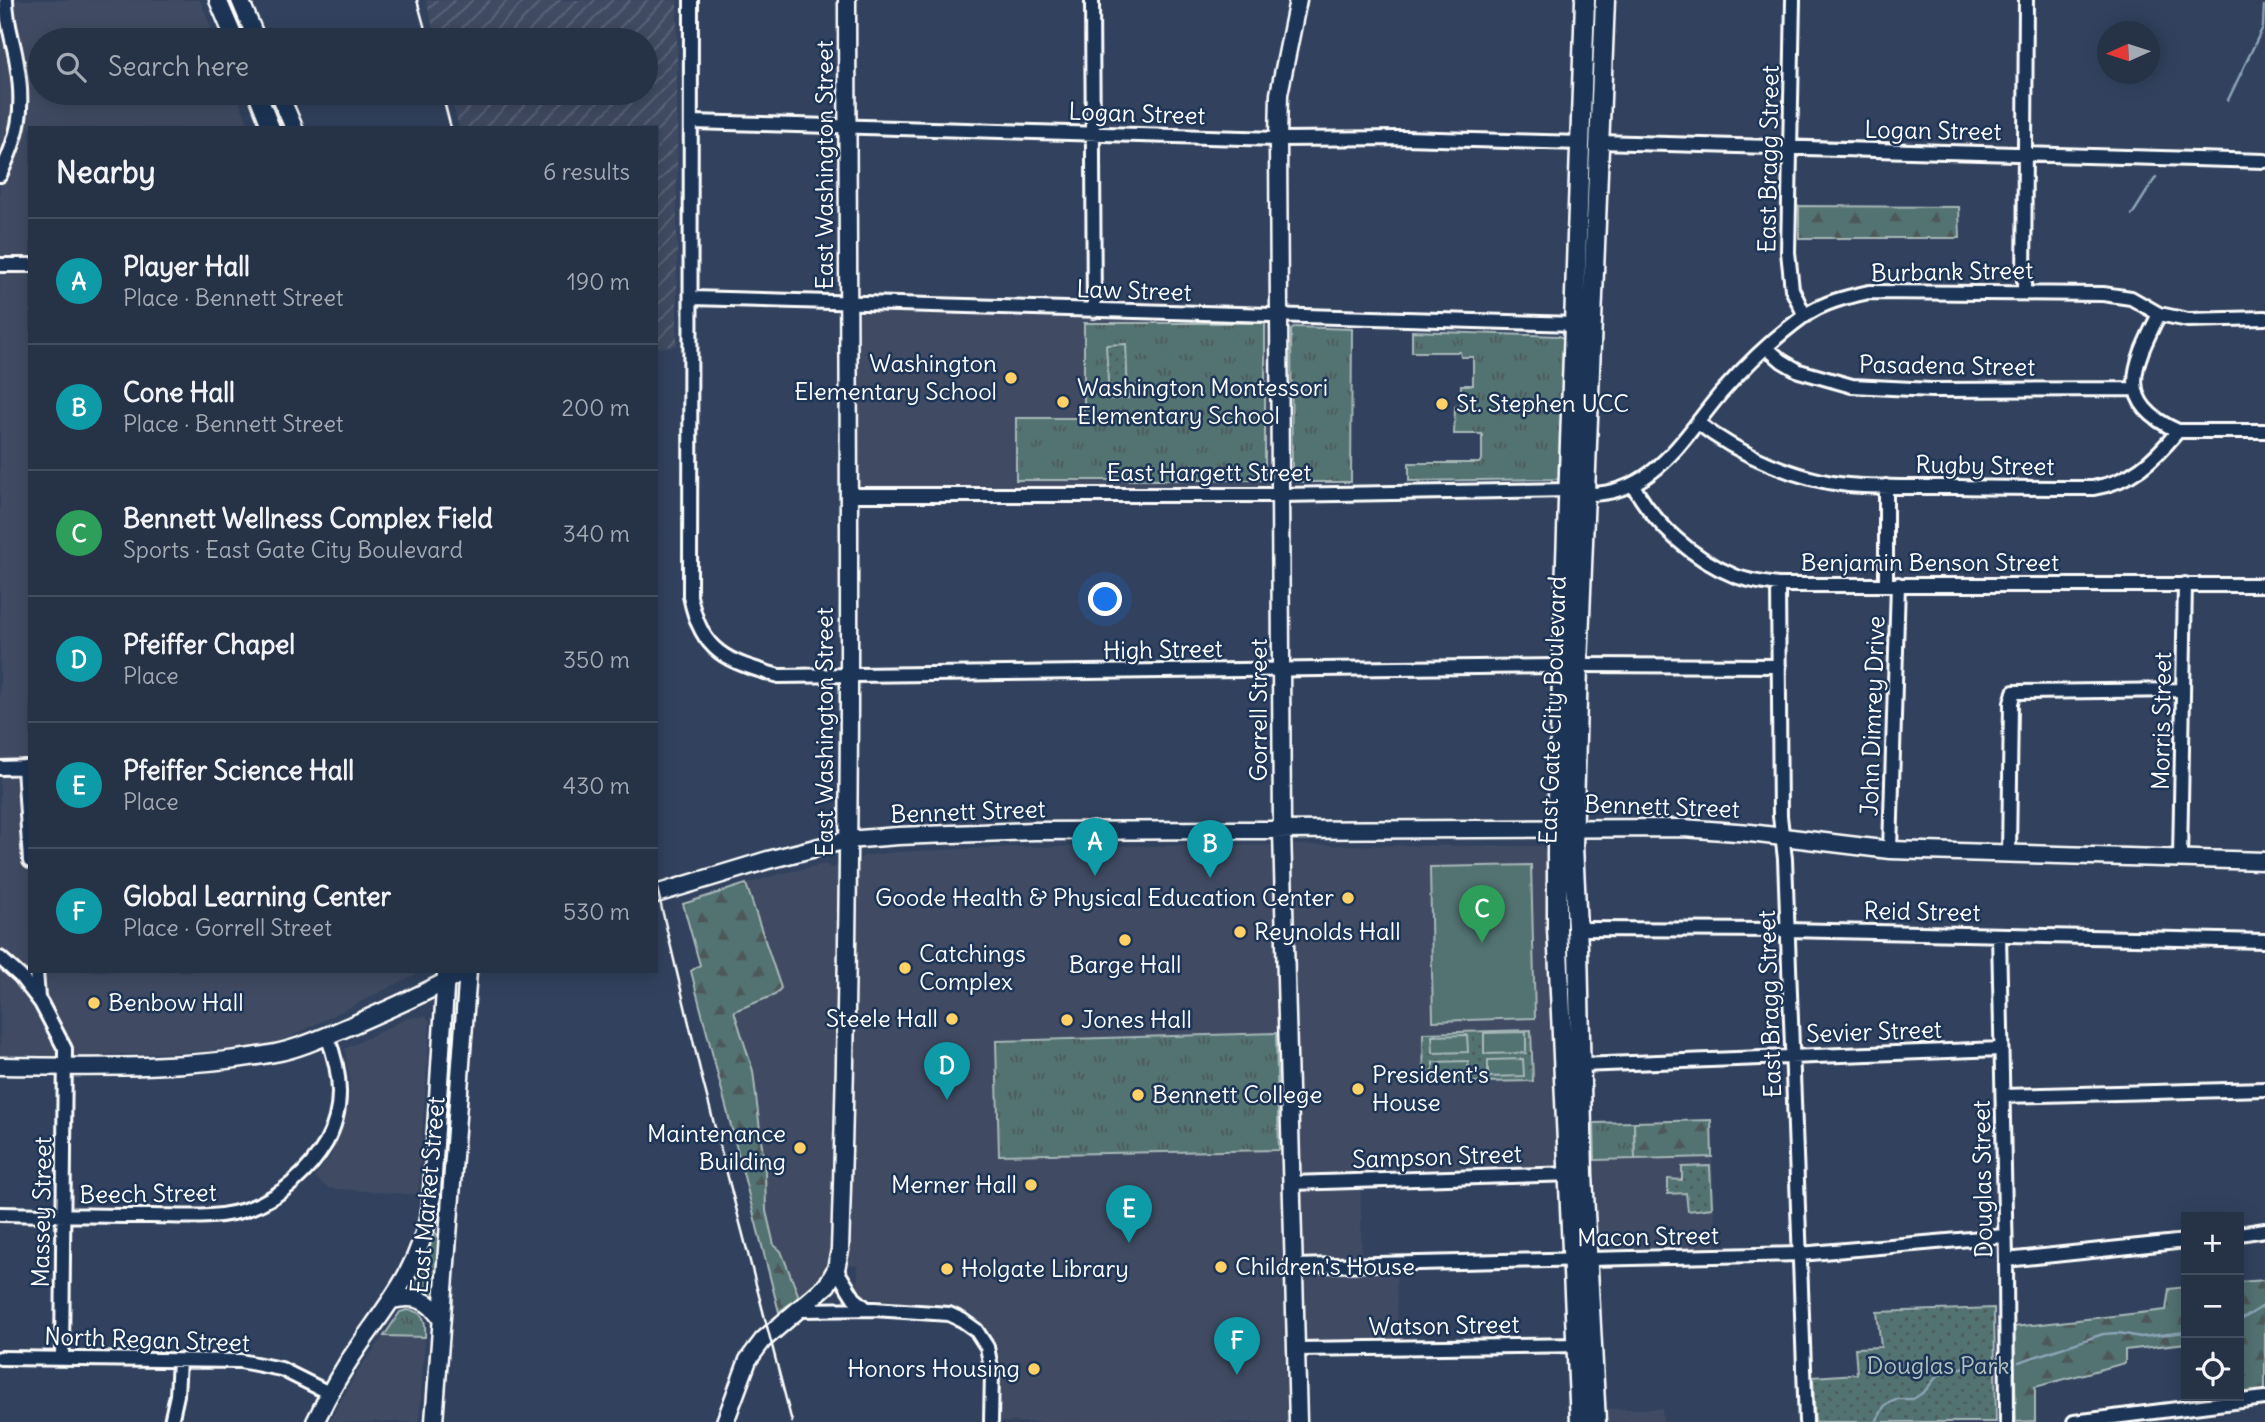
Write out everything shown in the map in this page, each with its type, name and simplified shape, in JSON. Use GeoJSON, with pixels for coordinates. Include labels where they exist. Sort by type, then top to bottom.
{"type":"FeatureCollection","features":[{"type":"Feature","properties":{"kind":"main road","name":"East Gate City Boulevard"},"geometry":{"type":"LineString","coordinates":[[1585,0],[1590,142],[1565,827],[1557,927],[1584,1345],[1596,1422]]}},
{"type":"Feature","properties":{"kind":"main road","name":"East Gate City Boulevard"},"geometry":{"type":"LineString","coordinates":[[1576,492],[1575,324],[1605,0]]}},
{"type":"Feature","properties":{"kind":"main road","name":"East Gate City Boulevard"},"geometry":{"type":"LineString","coordinates":[[1565,827],[1577,929],[1580,1065],[1575,1174]]}},
{"type":"Feature","properties":{"kind":"main road","name":"East Gate City Boulevard"},"geometry":{"type":"LineString","coordinates":[[1580,1422],[1584,1345]]}},
{"type":"Feature","properties":{"kind":"street"},"geometry":{"type":"LineString","coordinates":[[0,175],[20,127],[21,111],[17,63],[8,29],[6,0]]}},
{"type":"Feature","properties":{"kind":"street"},"geometry":{"type":"LineString","coordinates":[[218,0],[229,28]]}},
{"type":"Feature","properties":{"kind":"street"},"geometry":{"type":"LineString","coordinates":[[240,0],[252,28]]}},
{"type":"Feature","properties":{"kind":"street","name":"High Street"},"geometry":{"type":"LineString","coordinates":[[691,0],[690,596],[695,619],[703,635],[734,663],[779,676],[1570,665],[1779,666]]}},
{"type":"Feature","properties":{"kind":"street","name":"East Washington Street"},"geometry":{"type":"LineString","coordinates":[[836,1269],[840,1250],[845,1119],[848,841],[850,495],[847,0]]}},
{"type":"Feature","properties":{"kind":"street"},"geometry":{"type":"LineString","coordinates":[[1092,0],[1094,311]]}},
{"type":"Feature","properties":{"kind":"street","name":"Gorrell Street"},"geometry":{"type":"LineString","coordinates":[[1298,0],[1279,94],[1278,139],[1282,831],[1298,1422]]}},
{"type":"Feature","properties":{"kind":"street","name":"East Bragg Street"},"geometry":{"type":"LineString","coordinates":[[1793,0],[1789,274],[1792,289],[1805,316]]}},
{"type":"Feature","properties":{"kind":"street"},"geometry":{"type":"LineString","coordinates":[[2024,292],[2026,0]]}},
{"type":"Feature","properties":{"kind":"street"},"geometry":{"type":"LineString","coordinates":[[262,105],[270,126]]}},
{"type":"Feature","properties":{"kind":"street"},"geometry":{"type":"LineString","coordinates":[[284,105],[293,126]]}},
{"type":"Feature","properties":{"kind":"street","name":"Logan Street"},"geometry":{"type":"LineString","coordinates":[[692,122],[1278,139],[1590,142],[2265,162]]}},
{"type":"Feature","properties":{"kind":"street"},"geometry":{"type":"LineString","coordinates":[[0,264],[28,265]]}},
{"type":"Feature","properties":{"kind":"street","name":"Burbank Street"},"geometry":{"type":"LineString","coordinates":[[1576,492],[1609,493],[1633,485],[1655,470],[1722,392],[1767,348],[1805,316],[1838,299],[1869,292],[2024,292],[2117,296],[2131,298],[2159,314],[2188,320],[2265,318]]}},
{"type":"Feature","properties":{"kind":"street","name":"Law Street"},"geometry":{"type":"LineString","coordinates":[[692,298],[1575,324]]}},
{"type":"Feature","properties":{"kind":"street"},"geometry":{"type":"LineString","coordinates":[[2159,314],[2134,370],[2134,389],[2148,412],[2163,425],[2178,431],[2265,431]]}},
{"type":"Feature","properties":{"kind":"street","name":"Pasadena Street"},"geometry":{"type":"LineString","coordinates":[[1767,348],[1799,371],[1852,386],[1932,390],[2134,389]]}},
{"type":"Feature","properties":{"kind":"street","name":"Rugby Street"},"geometry":{"type":"LineString","coordinates":[[1698,423],[1718,439],[1765,463],[1846,485],[1886,486],[2109,486],[2146,466],[2178,431]]}},
{"type":"Feature","properties":{"kind":"street","name":"Benjamin Benson Street"},"geometry":{"type":"LineString","coordinates":[[1633,485],[1648,511],[1694,552],[1734,575],[1778,585],[2265,585]]}},
{"type":"Feature","properties":{"kind":"street","name":"John Dimrey Drive"},"geometry":{"type":"LineString","coordinates":[[1886,486],[1892,584],[1890,850]]}},
{"type":"Feature","properties":{"kind":"street","name":"East Hargett Street"},"geometry":{"type":"LineString","coordinates":[[850,495],[1576,492]]}},
{"type":"Feature","properties":{"kind":"street","name":"Morris Street"},"geometry":{"type":"LineString","coordinates":[[2180,859],[2185,584]]}},
{"type":"Feature","properties":{"kind":"street","name":"East Bragg Street"},"geometry":{"type":"LineString","coordinates":[[1778,585],[1780,816],[1793,1056],[1806,1422]]}},
{"type":"Feature","properties":{"kind":"street"},"geometry":{"type":"LineString","coordinates":[[2008,855],[2011,704],[2014,692],[2183,690]]}},
{"type":"Feature","properties":{"kind":"street"},"geometry":{"type":"LineString","coordinates":[[0,768],[27,767],[28,798]]}},
{"type":"Feature","properties":{"kind":"street","name":"Bennett Street"},"geometry":{"type":"LineString","coordinates":[[658,893],[768,860],[848,841],[898,836],[1033,831],[1683,828],[1890,850],[2265,861]]}},
{"type":"Feature","properties":{"kind":"street","name":"Reid Street"},"geometry":{"type":"LineString","coordinates":[[1577,929],[1787,930],[2265,941]]}},
{"type":"Feature","properties":{"kind":"street","name":"Douglas Street"},"geometry":{"type":"LineString","coordinates":[[1999,935],[2007,1422]]}},
{"type":"Feature","properties":{"kind":"street","name":"Massey Street"},"geometry":{"type":"LineString","coordinates":[[0,958],[20,976],[38,998],[65,1049],[62,1358]]}},
{"type":"Feature","properties":{"kind":"street"},"geometry":{"type":"LineString","coordinates":[[36,973],[38,998]]}},
{"type":"Feature","properties":{"kind":"street","name":"East Market Street"},"geometry":{"type":"LineString","coordinates":[[434,1422],[467,973]]}},
{"type":"Feature","properties":{"kind":"street"},"geometry":{"type":"LineString","coordinates":[[0,1066],[159,1065],[222,1062],[275,1053],[304,1045],[384,1012],[446,977]]}},
{"type":"Feature","properties":{"kind":"street","name":"East Market Street"},"geometry":{"type":"LineString","coordinates":[[315,1422],[329,1393],[392,1300],[418,1255],[426,1232],[431,1206],[446,977]]}},
{"type":"Feature","properties":{"kind":"street","name":"Beech Street"},"geometry":{"type":"LineString","coordinates":[[0,1214],[198,1216],[233,1213],[271,1199],[308,1169],[332,1132],[340,1088],[336,1058],[327,1036]]}},
{"type":"Feature","properties":{"kind":"street","name":"Sevier Street"},"geometry":{"type":"LineString","coordinates":[[1580,1065],[2001,1049]]}},
{"type":"Feature","properties":{"kind":"street"},"geometry":{"type":"LineString","coordinates":[[2003,1096],[2265,1089]]}},
{"type":"Feature","properties":{"kind":"street","name":"Sampson Street"},"geometry":{"type":"LineString","coordinates":[[1292,1183],[1575,1174]]}},
{"type":"Feature","properties":{"kind":"street"},"geometry":{"type":"LineString","coordinates":[[431,1206],[439,1227],[447,1232]]}},
{"type":"Feature","properties":{"kind":"street"},"geometry":{"type":"LineString","coordinates":[[2244,1233],[2265,1230]]}},
{"type":"Feature","properties":{"kind":"street","name":"Macon Street"},"geometry":{"type":"LineString","coordinates":[[1293,1266],[1800,1254],[2004,1236]]}},
{"type":"Feature","properties":{"kind":"street"},"geometry":{"type":"LineString","coordinates":[[2006,1260],[2181,1242]]}},
{"type":"Feature","properties":{"kind":"street"},"geometry":{"type":"LineString","coordinates":[[724,1422],[748,1360],[763,1340],[827,1285],[836,1269],[854,1298],[867,1309]]}},
{"type":"Feature","properties":{"kind":"street"},"geometry":{"type":"LineString","coordinates":[[392,1300],[414,1297],[425,1301],[441,1319]]}},
{"type":"Feature","properties":{"kind":"street"},"geometry":{"type":"LineString","coordinates":[[800,1310],[867,1309],[949,1314],[976,1330],[987,1346],[992,1372],[991,1422]]}},
{"type":"Feature","properties":{"kind":"street","name":"Watson Street"},"geometry":{"type":"LineString","coordinates":[[1296,1349],[1584,1345]]}},
{"type":"Feature","properties":{"kind":"street","name":"North Regan Street"},"geometry":{"type":"LineString","coordinates":[[0,1358],[227,1361],[265,1365],[296,1375],[329,1393]]}},
{"type":"Feature","properties":{"kind":"street"},"geometry":{"type":"LineString","coordinates":[[171,1422],[177,1394],[179,1361]]}},
{"type":"Feature","properties":{"kind":"street"},"geometry":{"type":"LineString","coordinates":[[2074,1422],[2265,1398]]}},
{"type":"Feature","properties":{"kind":"shaded area"},"geometry":{"type":"Polygon","coordinates":[[[0,0],[200,0],[211,28],[28,28],[28,105],[241,105],[249,126],[28,126],[28,973],[418,973],[266,1049],[0,1059],[0,0]]]}},
{"type":"Feature","properties":{"kind":"shaded area"},"geometry":{"type":"Polygon","coordinates":[[[426,0],[677,0],[677,346],[658,348],[658,126],[458,126],[453,105],[658,105],[658,28],[433,28],[426,0]]]}},
{"type":"Feature","properties":{"kind":"shaded area","name":"Washington Montessori Elementary School"},"geometry":{"type":"Polygon","coordinates":[[[865,310],[1268,323],[1269,485],[863,487],[859,485],[857,478],[857,317],[865,310]]]}},
{"type":"Feature","properties":{"kind":"shaded area","name":"Bennett College"},"geometry":{"type":"Polygon","coordinates":[[[1542,846],[1546,852],[1557,1165],[1360,1170],[1362,1272],[1396,1271],[1398,1340],[1284,1342],[1287,1422],[1001,1422],[1001,1367],[997,1346],[988,1329],[969,1312],[950,1305],[869,1298],[861,1293],[858,1287],[858,1266],[828,1262],[807,1292],[779,1312],[691,971],[700,965],[683,904],[773,876],[825,864],[831,868],[858,864],[863,856],[897,852],[1009,847],[1542,846]]]}},
{"type":"Feature","properties":{"kind":"shaded area"},"geometry":{"type":"Polygon","coordinates":[[[425,1016],[430,1021],[418,1195],[328,1188],[315,1177],[331,1155],[348,1108],[350,1081],[345,1049],[408,1018],[425,1016]]]}},
{"type":"Feature","properties":{"kind":"shaded area"},"geometry":{"type":"Polygon","coordinates":[[[1712,1157],[1716,1248],[1599,1252],[1595,1160],[1712,1157]]]}},
{"type":"Feature","properties":{"kind":"shaded area"},"geometry":{"type":"Polygon","coordinates":[[[384,1336],[425,1337],[419,1422],[329,1422],[357,1372],[384,1336]]]}},
{"type":"Feature","properties":{"kind":"shaded area"},"geometry":{"type":"Polygon","coordinates":[[[1607,1409],[1662,1409],[1663,1422],[1608,1422],[1607,1409]]]}},
{"type":"Feature","properties":{"kind":"green space"},"geometry":{"type":"Polygon","coordinates":[[[1799,206],[1959,207],[1960,238],[1799,238],[1799,206]]]}},
{"type":"Feature","properties":{"kind":"green space"},"geometry":{"type":"Polygon","coordinates":[[[1084,323],[1265,323],[1265,480],[1016,480],[1016,418],[1084,418],[1084,323]]]}},
{"type":"Feature","properties":{"kind":"green space"},"geometry":{"type":"Polygon","coordinates":[[[1295,327],[1352,329],[1351,482],[1296,482],[1292,478],[1291,330],[1295,327]]]}},
{"type":"Feature","properties":{"kind":"green space"},"geometry":{"type":"Polygon","coordinates":[[[1412,331],[1564,338],[1559,479],[1409,481],[1409,463],[1479,463],[1482,459],[1482,434],[1454,434],[1455,407],[1461,405],[1461,385],[1473,385],[1473,357],[1461,357],[1460,352],[1412,352],[1412,331]]]}},
{"type":"Feature","properties":{"kind":"green space"},"geometry":{"type":"Polygon","coordinates":[[[1126,344],[1128,398],[1109,399],[1106,345],[1126,344]]]}},
{"type":"Feature","properties":{"kind":"green space"},"geometry":{"type":"Polygon","coordinates":[[[1531,865],[1535,1018],[1433,1021],[1430,867],[1531,865]]]}},
{"type":"Feature","properties":{"kind":"green space"},"geometry":{"type":"Polygon","coordinates":[[[746,884],[781,988],[775,995],[734,1011],[753,1071],[765,1172],[766,1211],[774,1245],[781,1251],[799,1297],[779,1312],[691,971],[700,965],[683,904],[746,884]]]}},
{"type":"Feature","properties":{"kind":"green space"},"geometry":{"type":"Polygon","coordinates":[[[1531,1030],[1533,1081],[1424,1083],[1423,1033],[1531,1030]]]}},
{"type":"Feature","properties":{"kind":"green space"},"geometry":{"type":"Polygon","coordinates":[[[1526,1032],[1526,1053],[1484,1054],[1484,1033],[1526,1032]]]}},
{"type":"Feature","properties":{"kind":"green space"},"geometry":{"type":"Polygon","coordinates":[[[1276,1033],[1279,1150],[999,1155],[996,1041],[1276,1033]]]}},
{"type":"Feature","properties":{"kind":"green space"},"geometry":{"type":"Polygon","coordinates":[[[1467,1035],[1468,1052],[1433,1053],[1432,1036],[1467,1035]]]}},
{"type":"Feature","properties":{"kind":"green space"},"geometry":{"type":"Polygon","coordinates":[[[1523,1059],[1524,1076],[1488,1077],[1488,1060],[1523,1059]]]}},
{"type":"Feature","properties":{"kind":"green space"},"geometry":{"type":"Polygon","coordinates":[[[1468,1061],[1469,1077],[1433,1078],[1433,1062],[1468,1061]]]}},
{"type":"Feature","properties":{"kind":"green space"},"geometry":{"type":"Polygon","coordinates":[[[1711,1120],[1712,1157],[1635,1159],[1634,1122],[1711,1120]]]}},
{"type":"Feature","properties":{"kind":"green space"},"geometry":{"type":"Polygon","coordinates":[[[1634,1122],[1635,1159],[1595,1160],[1594,1123],[1634,1122]]]}},
{"type":"Feature","properties":{"kind":"green space"},"geometry":{"type":"Polygon","coordinates":[[[1710,1166],[1712,1208],[1688,1211],[1686,1193],[1668,1194],[1668,1179],[1682,1180],[1682,1167],[1710,1166]]]}},
{"type":"Feature","properties":{"kind":"green space"},"geometry":{"type":"Polygon","coordinates":[[[432,1229],[440,1238],[436,1296],[431,1299],[410,1292],[409,1287],[432,1229]]]}},
{"type":"Feature","properties":{"kind":"green space"},"geometry":{"type":"Polygon","coordinates":[[[2265,1280],[2265,1391],[2244,1393],[2244,1338],[2244,1282],[2265,1280]]]}},
{"type":"Feature","properties":{"kind":"green space"},"geometry":{"type":"Polygon","coordinates":[[[2181,1288],[2181,1344],[2125,1350],[2125,1363],[2035,1387],[2035,1421],[2016,1422],[2014,1327],[2166,1310],[2169,1289],[2181,1288]]]}},
{"type":"Feature","properties":{"kind":"green space","name":"Douglas Park"},"geometry":{"type":"Polygon","coordinates":[[[1994,1308],[1996,1422],[1815,1422],[1813,1377],[1857,1374],[1855,1348],[1881,1347],[1877,1312],[1994,1308]]]}},
{"type":"Feature","properties":{"kind":"green space"},"geometry":{"type":"Polygon","coordinates":[[[407,1310],[418,1313],[423,1318],[425,1337],[384,1336],[400,1312],[407,1310]]]}},
{"type":"Feature","properties":{"kind":"waterway"},"geometry":{"type":"LineString","coordinates":[[2228,100],[2263,27],[2264,6]]}},
{"type":"Feature","properties":{"kind":"waterway"},"geometry":{"type":"LineString","coordinates":[[2132,215],[2156,177]]}},
{"type":"Feature","properties":{"kind":"waterway"},"geometry":{"type":"LineString","coordinates":[[2244,1318],[2265,1305]]}},
{"type":"Feature","properties":{"kind":"waterway"},"geometry":{"type":"LineString","coordinates":[[2019,1362],[2103,1334],[2119,1333],[2141,1337],[2181,1333]]}},
{"type":"Feature","properties":{"kind":"waterway"},"geometry":{"type":"LineString","coordinates":[[1876,1422],[1885,1405],[1898,1399],[1913,1399],[1924,1392],[1938,1375],[1989,1360]]}},
{"type":"Feature","properties":{"kind":"railway"},"geometry":{"type":"LineString","coordinates":[[417,0],[425,28]]}},
{"type":"Feature","properties":{"kind":"railway"},"geometry":{"type":"LineString","coordinates":[[445,105],[450,126]]}},
{"type":"Feature","properties":{"kind":"railway"},"geometry":{"type":"LineString","coordinates":[[658,892],[701,1074],[792,1422]]}},
{"type":"Feature","properties":{"kind":"place","name":"Washington Elementary School"},"geometry":{"type":"Point","coordinates":[1011,378]}},
{"type":"Feature","properties":{"kind":"place","name":"Washington Montessori Elementary School"},"geometry":{"type":"Point","coordinates":[1063,402]}},
{"type":"Feature","properties":{"kind":"place","name":"St. Stephen UCC"},"geometry":{"type":"Point","coordinates":[1442,404]}},
{"type":"Feature","properties":{"kind":"place","name":"Player Hall"},"geometry":{"type":"Point","coordinates":[1095,876]}},
{"type":"Feature","properties":{"kind":"place","name":"Cone Hall"},"geometry":{"type":"Point","coordinates":[1210,878]}},
{"type":"Feature","properties":{"kind":"place","name":"Goode Health & Physical Education Center"},"geometry":{"type":"Point","coordinates":[1348,898]}},
{"type":"Feature","properties":{"kind":"place","name":"Reynolds Hall"},"geometry":{"type":"Point","coordinates":[1240,932]}},
{"type":"Feature","properties":{"kind":"place","name":"Barge Hall"},"geometry":{"type":"Point","coordinates":[1125,940]}},
{"type":"Feature","properties":{"kind":"place","name":"Bennett Wellness Complex Field"},"geometry":{"type":"Point","coordinates":[1482,943]}},
{"type":"Feature","properties":{"kind":"place","name":"Catchings Complex"},"geometry":{"type":"Point","coordinates":[905,968]}},
{"type":"Feature","properties":{"kind":"place","name":"Benbow Hall"},"geometry":{"type":"Point","coordinates":[94,1003]}},
{"type":"Feature","properties":{"kind":"place","name":"Steele Hall"},"geometry":{"type":"Point","coordinates":[952,1019]}},
{"type":"Feature","properties":{"kind":"place","name":"Jones Hall"},"geometry":{"type":"Point","coordinates":[1067,1020]}},
{"type":"Feature","properties":{"kind":"place","name":"President's House"},"geometry":{"type":"Point","coordinates":[1358,1089]}},
{"type":"Feature","properties":{"kind":"place","name":"Bennett College"},"geometry":{"type":"Point","coordinates":[1138,1095]}},
{"type":"Feature","properties":{"kind":"place","name":"Pfeiffer Chapel"},"geometry":{"type":"Point","coordinates":[947,1100]}},
{"type":"Feature","properties":{"kind":"place","name":"Maintenance Building"},"geometry":{"type":"Point","coordinates":[800,1148]}},
{"type":"Feature","properties":{"kind":"place","name":"Merner Hall"},"geometry":{"type":"Point","coordinates":[1031,1185]}},
{"type":"Feature","properties":{"kind":"place","name":"Pfeiffer Science Hall"},"geometry":{"type":"Point","coordinates":[1129,1243]}},
{"type":"Feature","properties":{"kind":"place","name":"Children's House"},"geometry":{"type":"Point","coordinates":[1221,1267]}},
{"type":"Feature","properties":{"kind":"place","name":"Holgate Library"},"geometry":{"type":"Point","coordinates":[947,1269]}},
{"type":"Feature","properties":{"kind":"place","name":"Honors Housing"},"geometry":{"type":"Point","coordinates":[1034,1369]}},
{"type":"Feature","properties":{"kind":"place","name":"Global Learning Center"},"geometry":{"type":"Point","coordinates":[1237,1375]}}]}
